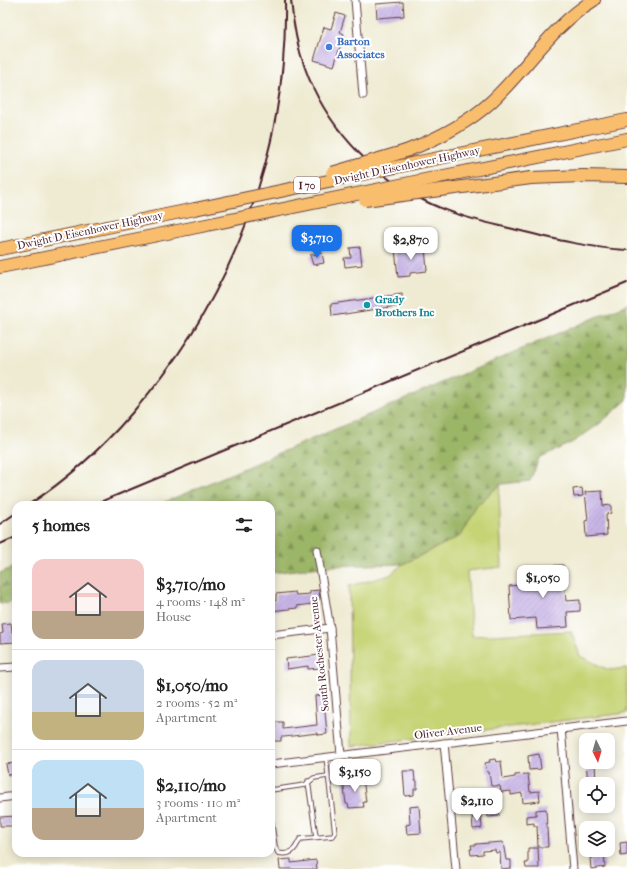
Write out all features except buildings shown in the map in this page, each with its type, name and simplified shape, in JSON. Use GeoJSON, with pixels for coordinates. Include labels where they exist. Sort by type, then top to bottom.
{"type":"FeatureCollection","features":[{"type":"Feature","properties":{"kind":"highway"},"geometry":{"type":"LineString","coordinates":[[266,194],[406,151],[444,134],[465,122],[507,86],[568,19],[594,0]]}},
{"type":"Feature","properties":{"kind":"highway","name":"Dwight D Eisenhower Highway"},"geometry":{"type":"LineString","coordinates":[[0,249],[627,120]]}},
{"type":"Feature","properties":{"kind":"highway","name":"Dwight D Eisenhower Highway"},"geometry":{"type":"LineString","coordinates":[[0,267],[627,139]]}},
{"type":"Feature","properties":{"kind":"highway"},"geometry":{"type":"LineString","coordinates":[[276,210],[531,178],[583,176],[627,177]]}},
{"type":"Feature","properties":{"kind":"street"},"geometry":{"type":"LineString","coordinates":[[355,0],[363,95]]}},
{"type":"Feature","properties":{"kind":"street","name":"South Rochester Avenue"},"geometry":{"type":"LineString","coordinates":[[317,550],[330,628],[340,755]]}},
{"type":"Feature","properties":{"kind":"street"},"geometry":{"type":"LineString","coordinates":[[275,635],[330,628]]}},
{"type":"Feature","properties":{"kind":"street"},"geometry":{"type":"LineString","coordinates":[[0,668],[12,667]]}},
{"type":"Feature","properties":{"kind":"street","name":"Oliver Avenue"},"geometry":{"type":"LineString","coordinates":[[275,763],[627,721]]}},
{"type":"Feature","properties":{"kind":"street"},"geometry":{"type":"LineString","coordinates":[[560,728],[573,869]]}},
{"type":"Feature","properties":{"kind":"street"},"geometry":{"type":"LineString","coordinates":[[444,742],[456,869]]}},
{"type":"Feature","properties":{"kind":"street"},"geometry":{"type":"LineString","coordinates":[[0,798],[12,796]]}},
{"type":"Feature","properties":{"kind":"lane"},"geometry":{"type":"LineString","coordinates":[[275,846],[278,853],[284,855],[292,853],[300,839],[333,836],[335,833],[326,757]]}},
{"type":"Feature","properties":{"kind":"lane"},"geometry":{"type":"LineString","coordinates":[[275,789],[305,785],[308,781],[314,778],[328,776]]}},
{"type":"Feature","properties":{"kind":"lane"},"geometry":{"type":"LineString","coordinates":[[308,781],[316,838]]}},
{"type":"Feature","properties":{"kind":"green space"},"geometry":{"type":"Polygon","coordinates":[[[627,304],[627,400],[598,425],[573,442],[539,458],[530,481],[501,484],[477,505],[460,536],[403,564],[329,566],[275,573],[275,501],[167,501],[627,304]]]}},
{"type":"Feature","properties":{"kind":"green space"},"geometry":{"type":"Polygon","coordinates":[[[501,484],[499,494],[502,567],[467,571],[472,636],[571,631],[580,656],[609,670],[627,668],[627,713],[351,746],[349,586],[390,575],[403,564],[460,536],[477,505],[501,484]]]}},
{"type":"Feature","properties":{"kind":"green space"},"geometry":{"type":"Polygon","coordinates":[[[12,568],[12,602],[0,604],[0,573],[12,568]]]}},
{"type":"Feature","properties":{"kind":"railway"},"geometry":{"type":"LineString","coordinates":[[34,501],[83,463],[109,439],[132,413],[167,369],[199,322],[225,272],[247,221],[264,167],[276,112],[283,56],[285,0]]}},
{"type":"Feature","properties":{"kind":"railway"},"geometry":{"type":"LineString","coordinates":[[291,0],[294,26],[305,68],[324,108],[351,144],[384,175],[402,188],[432,205],[468,218],[572,243],[627,250]]}},
{"type":"Feature","properties":{"kind":"railway"},"geometry":{"type":"LineString","coordinates":[[103,501],[627,283]]}},
{"type":"Feature","properties":{"kind":"railway"},"geometry":{"type":"LineString","coordinates":[[0,524],[12,516]]}},
{"type":"Feature","properties":{"kind":"railway"},"geometry":{"type":"LineString","coordinates":[[0,544],[12,539]]}},
{"type":"Feature","properties":{"kind":"place","name":"Barton Associates"},"geometry":{"type":"Point","coordinates":[329,47]}},
{"type":"Feature","properties":{"kind":"place","name":"Grady Brothers Inc"},"geometry":{"type":"Point","coordinates":[367,305]}}]}
